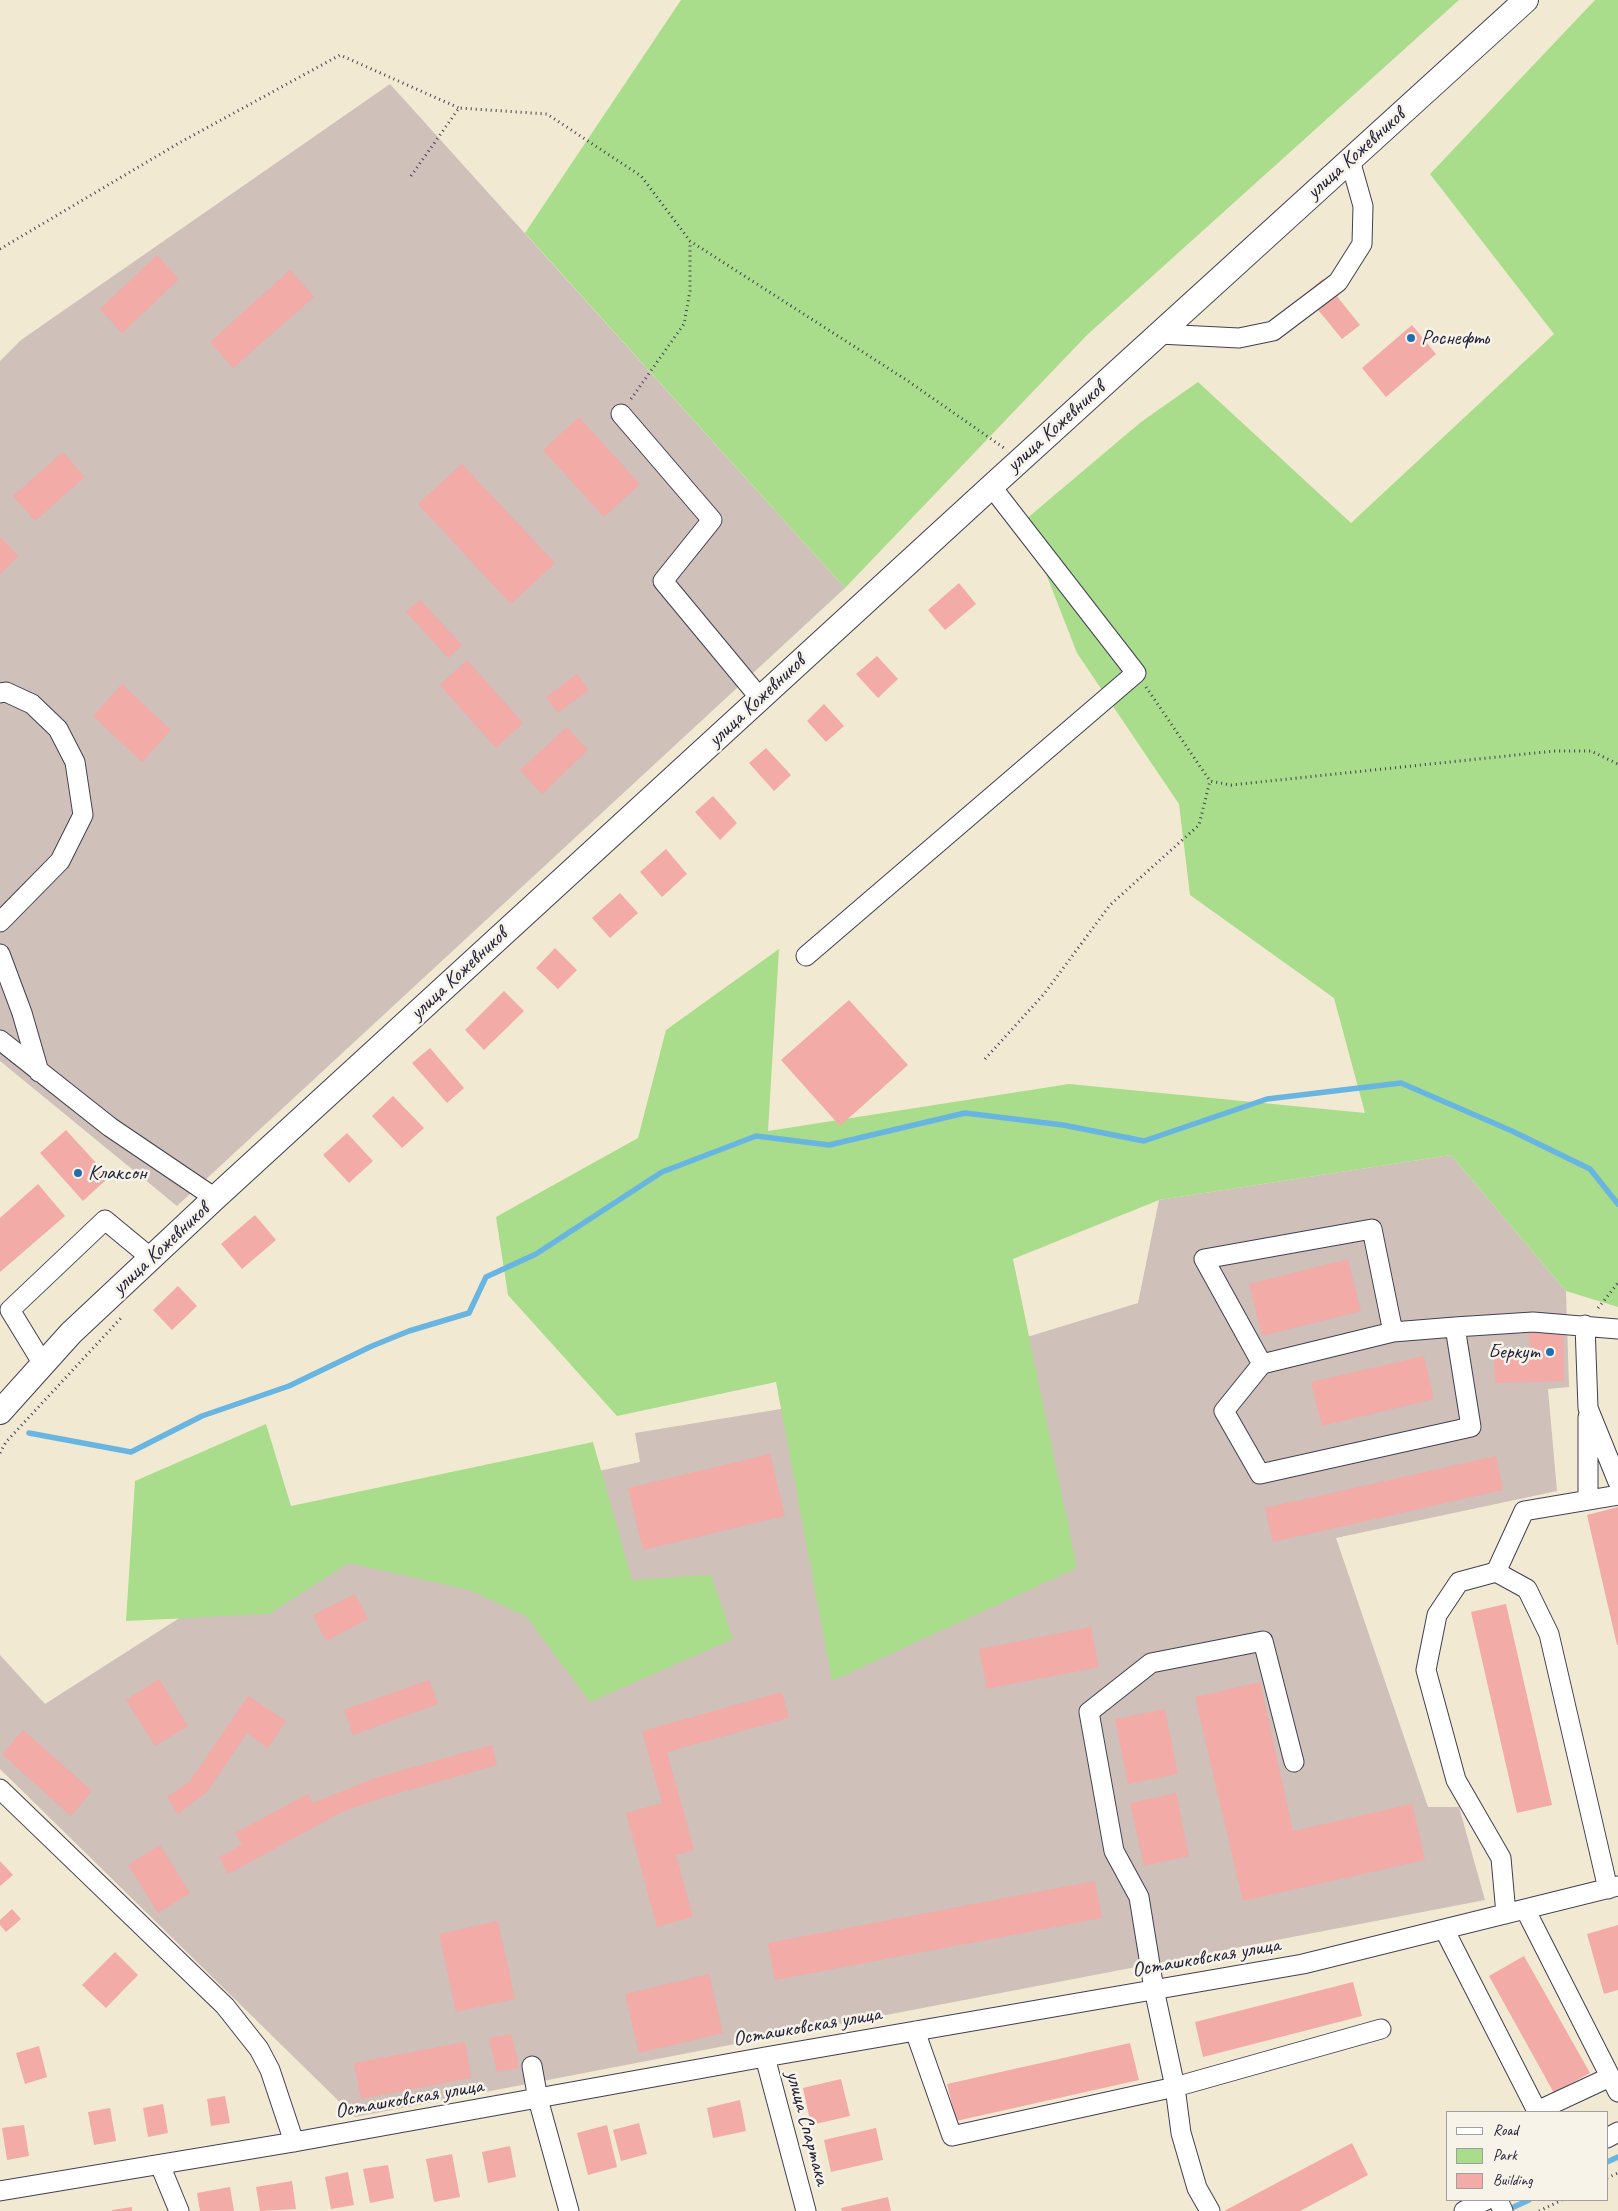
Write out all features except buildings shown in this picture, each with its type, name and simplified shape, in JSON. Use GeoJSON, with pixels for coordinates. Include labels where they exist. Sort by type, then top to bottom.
{"type":"FeatureCollection","features":[{"type":"Feature","properties":{"kind":"main road","name":"улица Кожевников"},"geometry":{"type":"LineString","coordinates":[[0,1412],[71,1333],[215,1198],[993,485],[1526,0]]}},
{"type":"Feature","properties":{"kind":"street"},"geometry":{"type":"LineString","coordinates":[[1159,334],[1239,338],[1273,331],[1338,282],[1362,244],[1362,206],[1350,160]]}},
{"type":"Feature","properties":{"kind":"street"},"geometry":{"type":"LineString","coordinates":[[621,414],[712,520],[663,581],[760,698]]}},
{"type":"Feature","properties":{"kind":"street"},"geometry":{"type":"LineString","coordinates":[[806,956],[1136,673],[998,495],[993,485]]}},
{"type":"Feature","properties":{"kind":"street"},"geometry":{"type":"LineString","coordinates":[[0,693],[6,692],[32,704],[58,728],[76,762],[83,815],[60,860],[0,922]]}},
{"type":"Feature","properties":{"kind":"street"},"geometry":{"type":"LineString","coordinates":[[0,954],[22,1013],[39,1072]]}},
{"type":"Feature","properties":{"kind":"street"},"geometry":{"type":"LineString","coordinates":[[0,1040],[110,1127],[215,1198]]}},
{"type":"Feature","properties":{"kind":"street"},"geometry":{"type":"LineString","coordinates":[[43,1364],[10,1310],[105,1220],[151,1258]]}},
{"type":"Feature","properties":{"kind":"street"},"geometry":{"type":"LineString","coordinates":[[1262,1364],[1204,1259],[1372,1229],[1393,1332]]}},
{"type":"Feature","properties":{"kind":"street"},"geometry":{"type":"LineString","coordinates":[[1455,1328],[1471,1427],[1260,1474],[1224,1411],[1262,1364],[1393,1332],[1532,1322],[1618,1329]]}},
{"type":"Feature","properties":{"kind":"street"},"geometry":{"type":"LineString","coordinates":[[1585,1325],[1588,1408],[1588,1500]]}},
{"type":"Feature","properties":{"kind":"street"},"geometry":{"type":"LineString","coordinates":[[1588,1408],[1618,1482]]}},
{"type":"Feature","properties":{"kind":"street"},"geometry":{"type":"LineString","coordinates":[[1496,1572],[1524,1512],[1618,1494]]}},
{"type":"Feature","properties":{"kind":"street"},"geometry":{"type":"LineString","coordinates":[[1506,1914],[1501,1858],[1456,1780],[1426,1670],[1437,1615],[1459,1582],[1496,1572],[1527,1589],[1549,1634],[1613,1888]]}},
{"type":"Feature","properties":{"kind":"street"},"geometry":{"type":"LineString","coordinates":[[1210,2211],[1197,2188],[1186,2151],[1175,2087],[1154,1989],[1140,1897],[1114,1851],[1089,1712],[1151,1663],[1263,1641],[1294,1762]]}},
{"type":"Feature","properties":{"kind":"street"},"geometry":{"type":"LineString","coordinates":[[0,1789],[226,2006],[259,2049],[270,2070],[294,2142]]}},
{"type":"Feature","properties":{"kind":"street","name":"Осташковская улица"},"geometry":{"type":"LineString","coordinates":[[0,2190],[294,2142],[765,2057],[1304,1964],[1613,1888]]}},
{"type":"Feature","properties":{"kind":"street"},"geometry":{"type":"LineString","coordinates":[[1444,1929],[1537,2111],[1614,2084],[1525,1909]]}},
{"type":"Feature","properties":{"kind":"street"},"geometry":{"type":"LineString","coordinates":[[915,2031],[952,2136],[1175,2087],[1381,2029]]}},
{"type":"Feature","properties":{"kind":"street","name":"улица Спартака"},"geometry":{"type":"LineString","coordinates":[[765,2057],[806,2211]]}},
{"type":"Feature","properties":{"kind":"street"},"geometry":{"type":"LineString","coordinates":[[532,2066],[538,2099],[569,2211]]}},
{"type":"Feature","properties":{"kind":"street"},"geometry":{"type":"LineString","coordinates":[[160,2165],[179,2211]]}},
{"type":"Feature","properties":{"kind":"street"},"geometry":{"type":"LineString","coordinates":[[1464,2211],[1484,2201]]}},
{"type":"Feature","properties":{"kind":"path"},"geometry":{"type":"LineString","coordinates":[[0,249],[179,143],[340,55],[459,108],[547,114],[641,176],[690,242],[908,381],[1021,460]]}},
{"type":"Feature","properties":{"kind":"path"},"geometry":{"type":"LineString","coordinates":[[411,176],[459,108]]}},
{"type":"Feature","properties":{"kind":"path"},"geometry":{"type":"LineString","coordinates":[[621,414],[684,324],[690,291],[690,242]]}},
{"type":"Feature","properties":{"kind":"path"},"geometry":{"type":"LineString","coordinates":[[1136,673],[1210,781],[1231,785],[1554,751],[1591,751],[1618,764]]}},
{"type":"Feature","properties":{"kind":"path"},"geometry":{"type":"LineString","coordinates":[[985,1059],[1044,994],[1110,905],[1199,825],[1210,781]]}},
{"type":"Feature","properties":{"kind":"path"},"geometry":{"type":"LineString","coordinates":[[1585,1325],[1618,1283]]}},
{"type":"Feature","properties":{"kind":"path"},"geometry":{"type":"LineString","coordinates":[[1539,2211],[1560,2201]]}},
{"type":"Feature","properties":{"kind":"shaded area"},"geometry":{"type":"Polygon","coordinates":[[[390,84],[845,588],[177,1206],[0,1061],[0,361],[21,340],[390,84]]]}},
{"type":"Feature","properties":{"kind":"shaded area"},"geometry":{"type":"Polygon","coordinates":[[[1451,1155],[1566,1291],[1569,1387],[1548,1389],[1557,1491],[1336,1538],[1428,1807],[1459,1807],[1485,1900],[355,2117],[0,1769],[0,1655],[45,1704],[231,1585],[260,1545],[640,1462],[635,1433],[805,1405],[1138,1303],[1159,1200],[1451,1155]]]}},
{"type":"Feature","properties":{"kind":"green space"},"geometry":{"type":"Polygon","coordinates":[[[681,0],[1459,0],[1087,335],[845,588],[525,233],[681,0]]]}},
{"type":"Feature","properties":{"kind":"green space"},"geometry":{"type":"Polygon","coordinates":[[[1595,0],[1618,0],[1618,1307],[1566,1291],[1451,1155],[1159,1200],[1013,1259],[1077,1568],[832,1681],[776,1382],[617,1416],[508,1295],[496,1217],[638,1138],[666,1030],[779,949],[768,1131],[1069,1084],[1365,1113],[1334,998],[1190,895],[1179,804],[1077,653],[1025,520],[1141,422],[1198,382],[1351,523],[1554,334],[1430,174],[1595,0]]]}},
{"type":"Feature","properties":{"kind":"green space"},"geometry":{"type":"Polygon","coordinates":[[[266,1424],[291,1506],[593,1442],[632,1580],[711,1575],[733,1639],[590,1702],[526,1616],[469,1590],[349,1563],[269,1614],[126,1621],[135,1481],[266,1424]]]}},
{"type":"Feature","properties":{"kind":"waterway"},"geometry":{"type":"LineString","coordinates":[[29,1433],[131,1452],[202,1416],[289,1386],[372,1346],[409,1331],[469,1313],[486,1277],[536,1254],[662,1172],[756,1136],[829,1145],[965,1113],[1063,1125],[1144,1141],[1267,1099],[1401,1083],[1512,1131],[1590,1169],[1618,1204]]}},
{"type":"Feature","properties":{"kind":"waterway"},"geometry":{"type":"LineString","coordinates":[[1608,2162],[1618,2157]]}},
{"type":"Feature","properties":{"kind":"waterway"},"geometry":{"type":"LineString","coordinates":[[1505,2211],[1527,2201]]}},
{"type":"Feature","properties":{"kind":"place","name":"Роснефть"},"geometry":{"type":"Point","coordinates":[1411,338]}},
{"type":"Feature","properties":{"kind":"place","name":"Клаксон"},"geometry":{"type":"Point","coordinates":[78,1173]}},
{"type":"Feature","properties":{"kind":"place","name":"Беркут"},"geometry":{"type":"Point","coordinates":[1550,1352]}}]}
